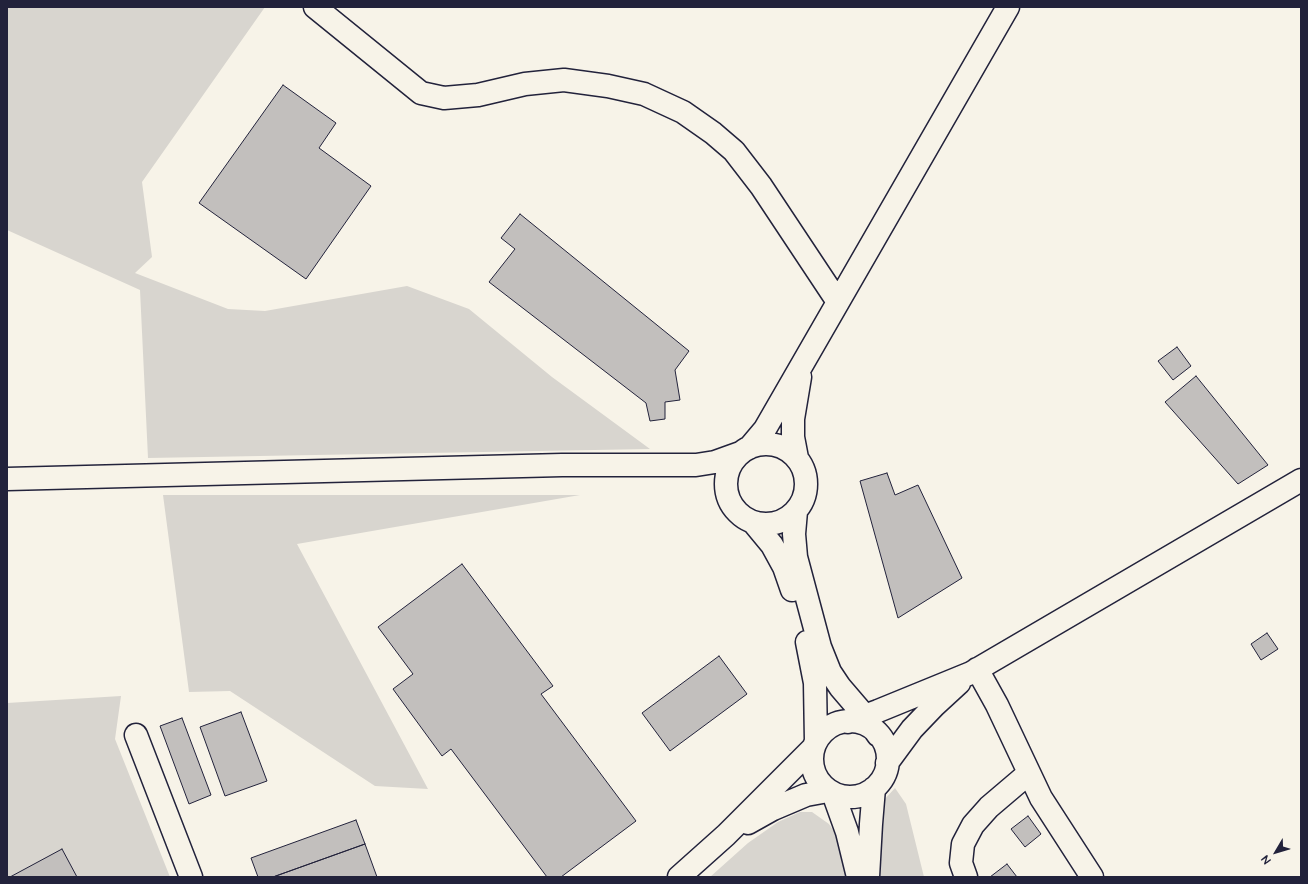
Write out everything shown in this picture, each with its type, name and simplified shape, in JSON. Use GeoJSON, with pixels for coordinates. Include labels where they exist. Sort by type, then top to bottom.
{"type":"FeatureCollection","features":[{"type":"Feature","properties":{"kind":"street"},"geometry":{"type":"LineString","coordinates":[[315,7],[421,93],[444,98],[478,95],[525,84],[564,80],[608,86],[644,94],[683,112],[713,133],[734,151],[761,186],[838,302]]}},
{"type":"Feature","properties":{"kind":"street"},"geometry":{"type":"LineString","coordinates":[[804,361],[792,419],[793,437],[797,458],[804,472],[806,485],[804,497],[796,511],[786,519],[773,524],[760,524],[753,522],[736,510],[728,498],[726,484],[728,471],[731,464],[765,429],[804,361],[1008,7]]}},
{"type":"Feature","properties":{"kind":"street"},"geometry":{"type":"LineString","coordinates":[[7,479],[562,465],[696,465],[715,462],[762,444],[774,445],[786,450],[797,458]]}},
{"type":"Feature","properties":{"kind":"street"},"geometry":{"type":"LineString","coordinates":[[679,877],[726,835],[829,728],[974,671],[1301,480]]}},
{"type":"Feature","properties":{"kind":"street"},"geometry":{"type":"LineString","coordinates":[[753,522],[772,545],[784,567],[808,646],[815,683],[815,744],[812,756],[814,771],[818,780],[831,792],[842,796],[852,797],[866,794],[874,788],[883,777],[887,763],[886,748],[878,735],[871,728],[862,724],[856,718],[852,703],[830,672],[820,647],[796,557],[794,534],[796,511]]}},
{"type":"Feature","properties":{"kind":"street"},"geometry":{"type":"LineString","coordinates":[[887,763],[912,730],[934,706],[974,671]]}},
{"type":"Feature","properties":{"kind":"street"},"geometry":{"type":"LineString","coordinates":[[974,671],[996,705],[1041,798],[1092,877]]}},
{"type":"Feature","properties":{"kind":"street"},"geometry":{"type":"LineString","coordinates":[[136,735],[192,877]]}},
{"type":"Feature","properties":{"kind":"street"},"geometry":{"type":"LineString","coordinates":[[966,877],[961,863],[963,844],[973,825],[989,807],[1029,773]]}},
{"type":"Feature","properties":{"kind":"street"},"geometry":{"type":"LineString","coordinates":[[868,877],[874,788]]}},
{"type":"Feature","properties":{"kind":"street"},"geometry":{"type":"LineString","coordinates":[[726,835],[773,809],[806,795],[831,792]]}},
{"type":"Feature","properties":{"kind":"street"},"geometry":{"type":"LineString","coordinates":[[831,792],[847,832],[858,877]]}},
{"type":"Feature","properties":{"kind":"shaded area"},"geometry":{"type":"Polygon","coordinates":[[[7,7],[265,7],[142,182],[152,257],[135,273],[228,309],[265,311],[407,286],[469,309],[552,377],[650,449],[148,458],[140,290],[7,230],[7,7]]]}},
{"type":"Feature","properties":{"kind":"shaded area"},"geometry":{"type":"Polygon","coordinates":[[[163,495],[580,495],[297,544],[428,789],[375,786],[230,691],[189,692],[163,495]]]}},
{"type":"Feature","properties":{"kind":"shaded area"},"geometry":{"type":"Polygon","coordinates":[[[121,696],[115,739],[170,877],[7,877],[7,703],[121,696]]]}},
{"type":"Feature","properties":{"kind":"shaded area"},"geometry":{"type":"Polygon","coordinates":[[[895,788],[906,804],[924,877],[879,877],[883,801],[895,788]]]}},
{"type":"Feature","properties":{"kind":"shaded area"},"geometry":{"type":"Polygon","coordinates":[[[800,812],[812,812],[829,824],[838,837],[847,877],[710,877],[748,843],[778,822],[800,812]]]}},
{"type":"Feature","properties":{"kind":"building"},"geometry":{"type":"Polygon","coordinates":[[[283,85],[336,123],[319,148],[371,186],[306,279],[199,203],[283,85]]]}},
{"type":"Feature","properties":{"kind":"building"},"geometry":{"type":"Polygon","coordinates":[[[520,214],[689,351],[675,370],[680,400],[665,402],[665,419],[650,421],[646,403],[489,282],[515,249],[501,238],[520,214]]]}},
{"type":"Feature","properties":{"kind":"building"},"geometry":{"type":"Polygon","coordinates":[[[1177,347],[1191,366],[1173,380],[1158,361],[1177,347]]]}},
{"type":"Feature","properties":{"kind":"building"},"geometry":{"type":"Polygon","coordinates":[[[1196,376],[1268,465],[1238,484],[1165,402],[1196,376]]]}},
{"type":"Feature","properties":{"kind":"building"},"geometry":{"type":"Polygon","coordinates":[[[887,473],[895,495],[918,485],[962,578],[898,618],[860,481],[887,473]]]}},
{"type":"Feature","properties":{"kind":"building"},"geometry":{"type":"Polygon","coordinates":[[[462,564],[553,686],[541,694],[636,821],[561,877],[547,877],[451,749],[442,756],[393,689],[413,674],[378,627],[462,564]]]}},
{"type":"Feature","properties":{"kind":"building"},"geometry":{"type":"Polygon","coordinates":[[[1267,633],[1278,649],[1261,660],[1251,644],[1267,633]]]}},
{"type":"Feature","properties":{"kind":"building"},"geometry":{"type":"Polygon","coordinates":[[[719,656],[747,694],[670,751],[642,713],[719,656]]]}},
{"type":"Feature","properties":{"kind":"building"},"geometry":{"type":"Polygon","coordinates":[[[241,712],[267,781],[225,796],[200,727],[241,712]]]}},
{"type":"Feature","properties":{"kind":"building"},"geometry":{"type":"Polygon","coordinates":[[[182,718],[211,795],[189,804],[160,726],[182,718]]]}},
{"type":"Feature","properties":{"kind":"building"},"geometry":{"type":"Polygon","coordinates":[[[1028,816],[1041,834],[1025,847],[1011,829],[1028,816]]]}},
{"type":"Feature","properties":{"kind":"building"},"geometry":{"type":"Polygon","coordinates":[[[356,820],[365,844],[273,877],[258,877],[251,858],[356,820]]]}},
{"type":"Feature","properties":{"kind":"building"},"geometry":{"type":"Polygon","coordinates":[[[365,844],[377,877],[273,877],[365,844]]]}},
{"type":"Feature","properties":{"kind":"building"},"geometry":{"type":"Polygon","coordinates":[[[62,849],[77,877],[10,877],[62,849]]]}},
{"type":"Feature","properties":{"kind":"building"},"geometry":{"type":"Polygon","coordinates":[[[1007,864],[1017,877],[990,877],[1007,864]]]}}]}
